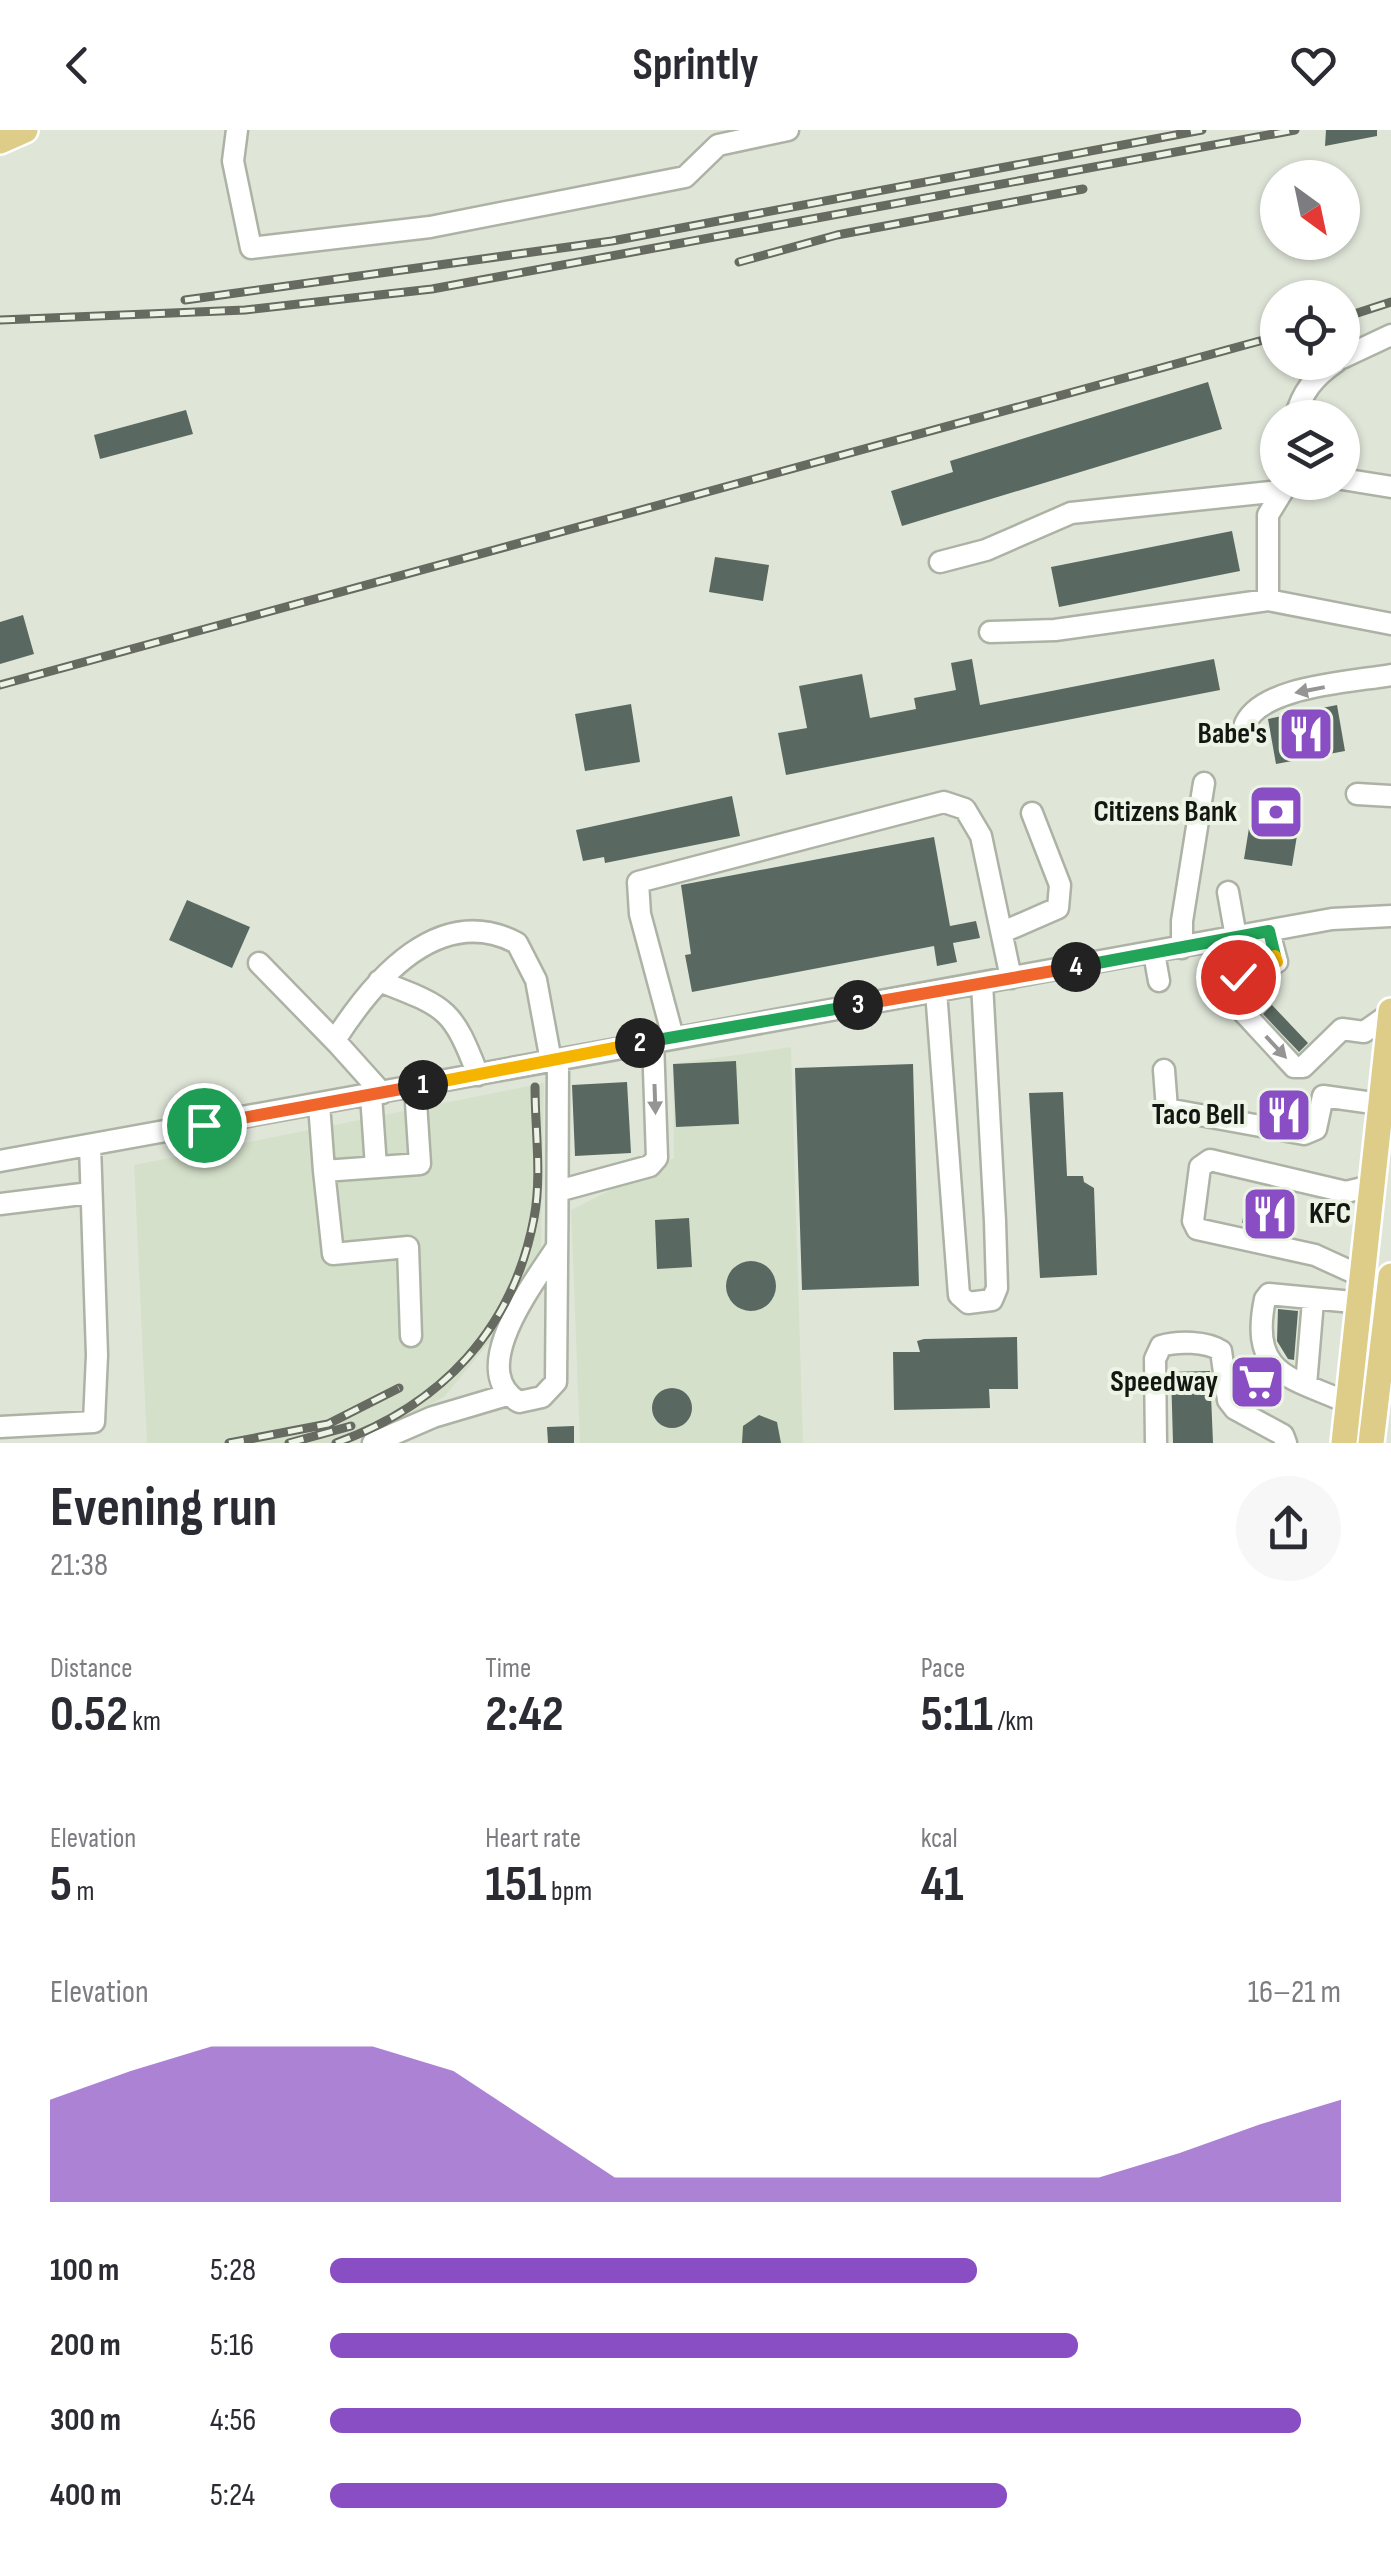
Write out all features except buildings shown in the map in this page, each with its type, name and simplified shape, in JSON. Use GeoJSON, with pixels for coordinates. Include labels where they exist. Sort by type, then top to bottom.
{"type":"FeatureCollection","features":[{"type":"Feature","properties":{"kind":"main road"},"geometry":{"type":"LineString","coordinates":[[0,141],[26,130]]}},
{"type":"Feature","properties":{"kind":"main road"},"geometry":{"type":"LineString","coordinates":[[1370,1443],[1371,1406],[1360,1289],[1391,1012]]}},
{"type":"Feature","properties":{"kind":"main road"},"geometry":{"type":"LineString","coordinates":[[1344,1443],[1371,1406],[1390,1307],[1391,1276]]}},
{"type":"Feature","properties":{"kind":"street"},"geometry":{"type":"LineString","coordinates":[[237,130],[232,160],[251,248],[430,227],[650,185],[685,177],[718,145],[788,130]]}},
{"type":"Feature","properties":{"kind":"street"},"geometry":{"type":"LineString","coordinates":[[1360,350],[1391,335]]}},
{"type":"Feature","properties":{"kind":"street"},"geometry":{"type":"LineString","coordinates":[[1360,482],[1391,488]]}},
{"type":"Feature","properties":{"kind":"street"},"geometry":{"type":"LineString","coordinates":[[940,562],[986,550],[1071,512],[1260,490]]}},
{"type":"Feature","properties":{"kind":"street"},"geometry":{"type":"LineString","coordinates":[[1268,600],[1268,515],[1277,500]]}},
{"type":"Feature","properties":{"kind":"street"},"geometry":{"type":"LineString","coordinates":[[990,632],[1055,630],[1268,600],[1391,624]]}},
{"type":"Feature","properties":{"kind":"street"},"geometry":{"type":"LineString","coordinates":[[1244,727],[1248,715],[1271,698],[1391,675]]}},
{"type":"Feature","properties":{"kind":"street"},"geometry":{"type":"LineString","coordinates":[[1182,948],[1182,921],[1204,782]]}},
{"type":"Feature","properties":{"kind":"street"},"geometry":{"type":"LineString","coordinates":[[1357,794],[1391,796]]}},
{"type":"Feature","properties":{"kind":"street"},"geometry":{"type":"LineString","coordinates":[[558,1191],[650,1166],[657,1158],[663,1039],[640,914],[638,882],[944,802],[965,809],[982,836],[1012,978]]}},
{"type":"Feature","properties":{"kind":"street"},"geometry":{"type":"LineString","coordinates":[[1003,932],[1058,908],[1060,885],[1032,813]]}},
{"type":"Feature","properties":{"kind":"street"},"geometry":{"type":"LineString","coordinates":[[1228,892],[1236,937]]}},
{"type":"Feature","properties":{"kind":"street"},"geometry":{"type":"LineString","coordinates":[[0,1161],[1332,919],[1391,916]]}},
{"type":"Feature","properties":{"kind":"street"},"geometry":{"type":"LineString","coordinates":[[1269,931],[1277,962],[1238,977],[1229,987],[1233,1001],[1294,1066],[1303,1067],[1342,1029],[1364,1032],[1385,1058]]}},
{"type":"Feature","properties":{"kind":"street"},"geometry":{"type":"LineString","coordinates":[[338,1044],[337,1037],[365,994],[426,940],[458,934],[505,936],[517,942],[536,980],[554,1060],[558,1191],[556,1382],[542,1397],[519,1402],[507,1395],[498,1380],[496,1362],[501,1342],[557,1247]]}},
{"type":"Feature","properties":{"kind":"street"},"geometry":{"type":"LineString","coordinates":[[1154,953],[1159,981]]}},
{"type":"Feature","properties":{"kind":"street"},"geometry":{"type":"LineString","coordinates":[[259,963],[338,1044],[377,1094],[376,1167]]}},
{"type":"Feature","properties":{"kind":"street"},"geometry":{"type":"LineString","coordinates":[[379,982],[434,1002],[454,1019],[478,1075]]}},
{"type":"Feature","properties":{"kind":"street"},"geometry":{"type":"LineString","coordinates":[[936,991],[959,1296],[968,1302],[992,1300],[997,1288],[995,1220],[982,983]]}},
{"type":"Feature","properties":{"kind":"street"},"geometry":{"type":"LineString","coordinates":[[1364,1032],[1391,1012]]}},
{"type":"Feature","properties":{"kind":"street"},"geometry":{"type":"LineString","coordinates":[[1164,1070],[1167,1109],[1304,1134],[1316,1129],[1323,1096],[1380,1104]]}},
{"type":"Feature","properties":{"kind":"street"},"geometry":{"type":"LineString","coordinates":[[324,1171],[420,1164],[416,1087]]}},
{"type":"Feature","properties":{"kind":"street"},"geometry":{"type":"LineString","coordinates":[[319,1104],[333,1254],[408,1247],[412,1336]]}},
{"type":"Feature","properties":{"kind":"street"},"geometry":{"type":"LineString","coordinates":[[0,1426],[94,1422],[97,1355],[90,1145]]}},
{"type":"Feature","properties":{"kind":"street"},"geometry":{"type":"LineString","coordinates":[[1371,1186],[1346,1192],[1210,1160],[1199,1172],[1192,1221],[1198,1229],[1315,1254],[1390,1307]]}},
{"type":"Feature","properties":{"kind":"street"},"geometry":{"type":"LineString","coordinates":[[0,1204],[90,1193]]}},
{"type":"Feature","properties":{"kind":"street"},"geometry":{"type":"LineString","coordinates":[[1360,1289],[1313,1301],[1295,1294],[1269,1294],[1263,1305],[1268,1361],[1274,1369],[1306,1385],[1371,1406]]}},
{"type":"Feature","properties":{"kind":"street"},"geometry":{"type":"LineString","coordinates":[[1306,1385],[1313,1301]]}},
{"type":"Feature","properties":{"kind":"street"},"geometry":{"type":"LineString","coordinates":[[1156,1443],[1155,1358],[1161,1346],[1170,1343],[1214,1346],[1222,1351],[1228,1400],[1235,1409],[1283,1435],[1286,1443]]}},
{"type":"Feature","properties":{"kind":"street"},"geometry":{"type":"LineString","coordinates":[[373,1443],[432,1417],[507,1395]]}},
{"type":"Feature","properties":{"kind":"shaded area"},"geometry":{"type":"Polygon","coordinates":[[[791,1047],[803,1443],[580,1443],[571,1210],[674,1158],[673,1064],[791,1047]]]}},
{"type":"Feature","properties":{"kind":"shaded area"},"geometry":{"type":"Polygon","coordinates":[[[544,1083],[541,1247],[503,1326],[444,1397],[351,1443],[147,1443],[134,1165],[544,1083]]]}},
{"type":"Feature","properties":{"kind":"railway"},"geometry":{"type":"LineString","coordinates":[[185,300],[612,241],[1202,130]]}},
{"type":"Feature","properties":{"kind":"railway"},"geometry":{"type":"LineString","coordinates":[[0,320],[245,310],[432,289],[1295,130]]}},
{"type":"Feature","properties":{"kind":"railway"},"geometry":{"type":"LineString","coordinates":[[739,262],[837,235],[1083,189]]}},
{"type":"Feature","properties":{"kind":"railway"},"geometry":{"type":"LineString","coordinates":[[1360,312],[1391,302]]}},
{"type":"Feature","properties":{"kind":"railway"},"geometry":{"type":"LineString","coordinates":[[0,685],[1260,341]]}},
{"type":"Feature","properties":{"kind":"railway"},"geometry":{"type":"LineString","coordinates":[[336,1443],[408,1408],[439,1385],[490,1328],[509,1295],[534,1218],[538,1170],[535,1087]]}},
{"type":"Feature","properties":{"kind":"railway"},"geometry":{"type":"LineString","coordinates":[[229,1443],[328,1424],[399,1388]]}},
{"type":"Feature","properties":{"kind":"railway"},"geometry":{"type":"LineString","coordinates":[[289,1443],[351,1426]]}},
{"type":"Feature","properties":{"kind":"place","name":"Babe's"},"geometry":{"type":"Point","coordinates":[1306,734]}},
{"type":"Feature","properties":{"kind":"place","name":"Citizens Bank"},"geometry":{"type":"Point","coordinates":[1276,812]}},
{"type":"Feature","properties":{"kind":"place","name":"Taco Bell"},"geometry":{"type":"Point","coordinates":[1284,1115]}},
{"type":"Feature","properties":{"kind":"place","name":"KFC"},"geometry":{"type":"Point","coordinates":[1270,1214]}},
{"type":"Feature","properties":{"kind":"place","name":"Speedway"},"geometry":{"type":"Point","coordinates":[1257,1382]}},
{"type":"Feature","properties":{"kind":"route"},"geometry":{"type":"LineString","coordinates":[[204,1125],[1269,931],[1277,962],[1238,977]]}}]}
